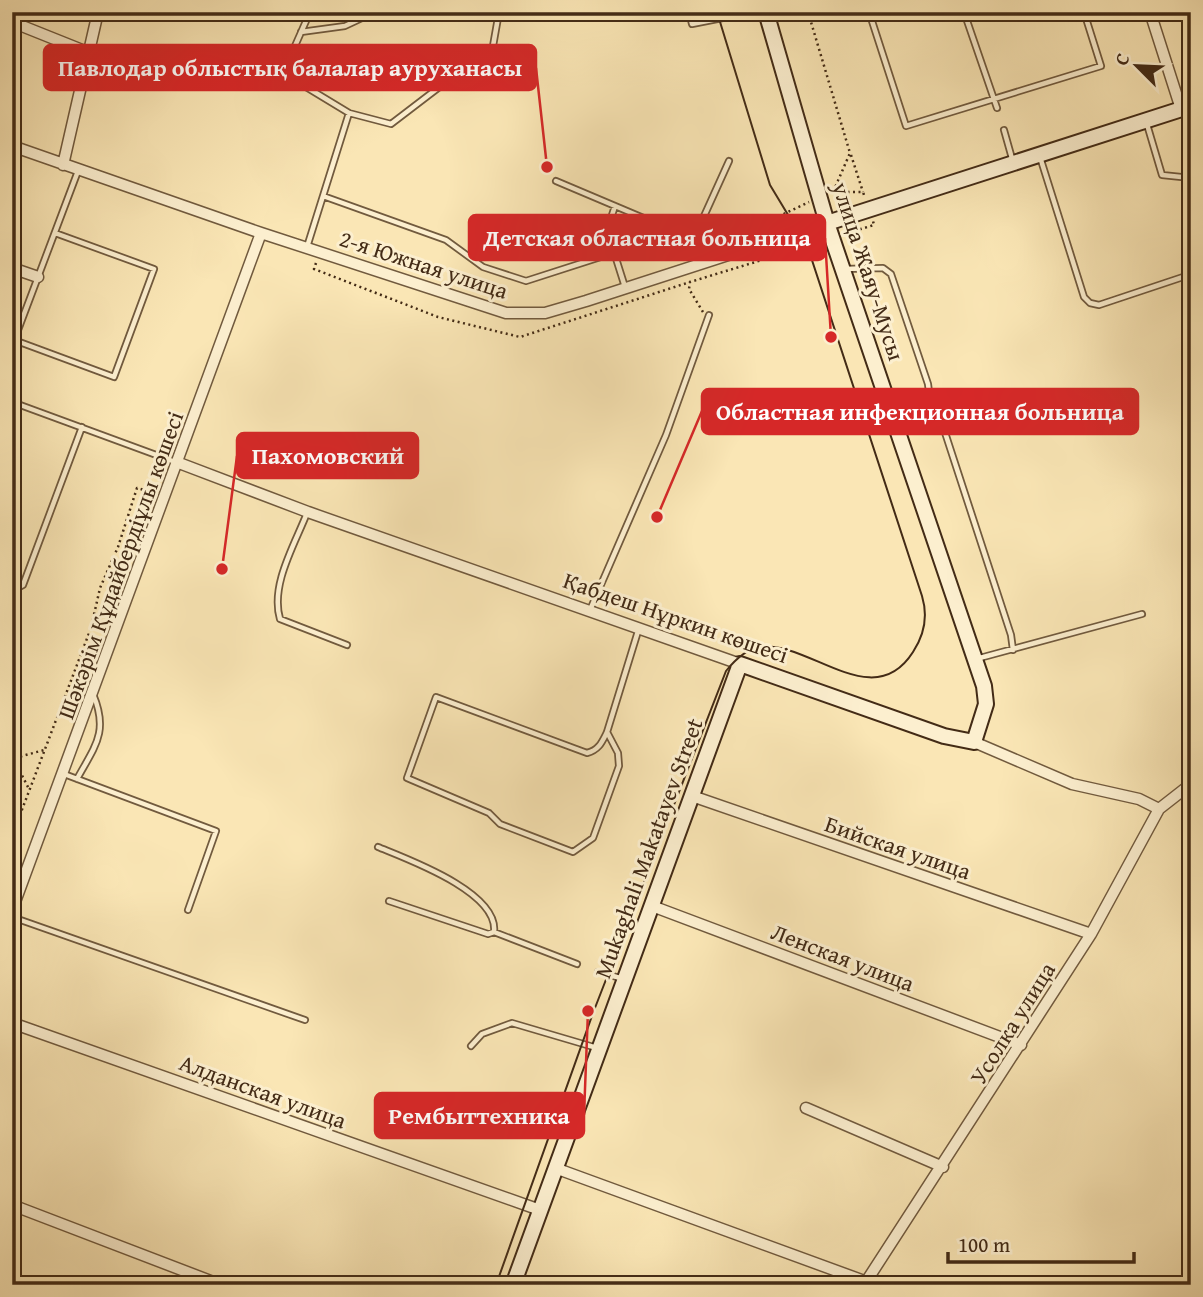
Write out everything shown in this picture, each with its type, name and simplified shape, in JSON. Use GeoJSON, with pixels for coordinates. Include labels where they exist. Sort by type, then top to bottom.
{"type":"FeatureCollection","features":[{"type":"Feature","properties":{"kind":"main road","name":"улица Жаяу-Мусы"},"geometry":{"type":"LineString","coordinates":[[766,12],[830,230],[975,659],[986,704],[974,742]]}},
{"type":"Feature","properties":{"kind":"main road"},"geometry":{"type":"LineString","coordinates":[[830,230],[1013,163],[1186,107]]}},
{"type":"Feature","properties":{"kind":"main road","name":"Қабдеш Нұркин көшесі"},"geometry":{"type":"LineString","coordinates":[[740,664],[944,736],[974,742]]}},
{"type":"Feature","properties":{"kind":"main road","name":"Mukaghali Makatayev Street"},"geometry":{"type":"LineString","coordinates":[[519,1283],[540,1210],[740,664]]}},
{"type":"Feature","properties":{"kind":"street"},"geometry":{"type":"LineString","coordinates":[[63,165],[86,52],[98,12]]}},
{"type":"Feature","properties":{"kind":"street"},"geometry":{"type":"LineString","coordinates":[[1150,12],[1186,107]]}},
{"type":"Feature","properties":{"kind":"street"},"geometry":{"type":"LineString","coordinates":[[12,22],[86,52]]}},
{"type":"Feature","properties":{"kind":"street","name":"2-я Южная улица"},"geometry":{"type":"LineString","coordinates":[[12,146],[261,233],[506,313],[545,313],[830,230]]}},
{"type":"Feature","properties":{"kind":"street","name":"Шәкәрім Құдайбердіұлы көшесі"},"geometry":{"type":"LineString","coordinates":[[12,910],[261,233]]}},
{"type":"Feature","properties":{"kind":"street"},"geometry":{"type":"LineString","coordinates":[[12,268],[38,277]]}},
{"type":"Feature","properties":{"kind":"street","name":"Қабдеш Нұркин көшесі"},"geometry":{"type":"LineString","coordinates":[[178,463],[308,512],[740,664]]}},
{"type":"Feature","properties":{"kind":"street","name":"Қабдеш Нұркин көшесі"},"geometry":{"type":"LineString","coordinates":[[974,742],[1072,784],[1139,799],[1159,808]]}},
{"type":"Feature","properties":{"kind":"street","name":"Усолка улица"},"geometry":{"type":"LineString","coordinates":[[866,1283],[1091,934],[1159,808],[1191,784]]}},
{"type":"Feature","properties":{"kind":"street","name":"Бийская улица"},"geometry":{"type":"LineString","coordinates":[[692,796],[1091,934]]}},
{"type":"Feature","properties":{"kind":"street","name":"Ленская улица"},"geometry":{"type":"LineString","coordinates":[[652,906],[1021,1045]]}},
{"type":"Feature","properties":{"kind":"street","name":"Алданская улица"},"geometry":{"type":"LineString","coordinates":[[12,1023],[540,1210]]}},
{"type":"Feature","properties":{"kind":"street"},"geometry":{"type":"LineString","coordinates":[[806,1108],[943,1167]]}},
{"type":"Feature","properties":{"kind":"street"},"geometry":{"type":"LineString","coordinates":[[555,1168],[866,1283]]}},
{"type":"Feature","properties":{"kind":"street"},"geometry":{"type":"LineString","coordinates":[[12,1205],[221,1285]]}},
{"type":"Feature","properties":{"kind":"lane"},"geometry":{"type":"LineString","coordinates":[[310,12],[283,73],[349,113],[391,124],[493,46],[499,12]]}},
{"type":"Feature","properties":{"kind":"lane"},"geometry":{"type":"LineString","coordinates":[[301,33],[345,26],[375,12]]}},
{"type":"Feature","properties":{"kind":"lane"},"geometry":{"type":"LineString","coordinates":[[688,12],[692,24],[753,12]]}},
{"type":"Feature","properties":{"kind":"lane"},"geometry":{"type":"LineString","coordinates":[[891,12],[872,18],[906,126],[1101,66],[1084,12]]}},
{"type":"Feature","properties":{"kind":"lane"},"geometry":{"type":"LineString","coordinates":[[964,12],[997,108]]}},
{"type":"Feature","properties":{"kind":"lane"},"geometry":{"type":"LineString","coordinates":[[1044,12],[1044,15],[1053,12]]}},
{"type":"Feature","properties":{"kind":"lane"},"geometry":{"type":"LineString","coordinates":[[307,247],[349,113]]}},
{"type":"Feature","properties":{"kind":"lane"},"geometry":{"type":"LineString","coordinates":[[1146,121],[1162,175],[1191,178]]}},
{"type":"Feature","properties":{"kind":"lane"},"geometry":{"type":"LineString","coordinates":[[1004,130],[1013,163]]}},
{"type":"Feature","properties":{"kind":"lane"},"geometry":{"type":"LineString","coordinates":[[1040,155],[1084,297],[1090,303],[1099,305],[1186,276],[1191,269]]}},
{"type":"Feature","properties":{"kind":"lane"},"geometry":{"type":"LineString","coordinates":[[323,196],[446,240],[472,261],[513,279],[540,279],[700,225],[729,161]]}},
{"type":"Feature","properties":{"kind":"lane"},"geometry":{"type":"LineString","coordinates":[[55,233],[154,270],[114,377],[13,343],[79,170]]}},
{"type":"Feature","properties":{"kind":"lane"},"geometry":{"type":"LineString","coordinates":[[556,181],[679,233]]}},
{"type":"Feature","properties":{"kind":"lane"},"geometry":{"type":"LineString","coordinates":[[615,206],[607,230],[625,288]]}},
{"type":"Feature","properties":{"kind":"lane"},"geometry":{"type":"LineString","coordinates":[[843,269],[883,268],[891,274],[928,384],[930,400],[937,408],[1011,635],[1013,650]]}},
{"type":"Feature","properties":{"kind":"lane"},"geometry":{"type":"LineString","coordinates":[[590,611],[602,577],[632,517],[661,446],[709,315]]}},
{"type":"Feature","properties":{"kind":"lane"},"geometry":{"type":"LineString","coordinates":[[12,322],[20,325]]}},
{"type":"Feature","properties":{"kind":"lane"},"geometry":{"type":"LineString","coordinates":[[892,413],[930,400]]}},
{"type":"Feature","properties":{"kind":"lane"},"geometry":{"type":"LineString","coordinates":[[12,402],[178,463]]}},
{"type":"Feature","properties":{"kind":"lane"},"geometry":{"type":"LineString","coordinates":[[12,591],[23,585],[82,427]]}},
{"type":"Feature","properties":{"kind":"lane"},"geometry":{"type":"LineString","coordinates":[[308,512],[282,576],[277,609],[280,619],[347,645]]}},
{"type":"Feature","properties":{"kind":"lane"},"geometry":{"type":"LineString","coordinates":[[975,659],[1142,614]]}},
{"type":"Feature","properties":{"kind":"lane"},"geometry":{"type":"LineString","coordinates":[[607,732],[618,753],[619,766],[593,838],[573,852],[500,824],[489,813],[407,778],[436,697],[587,753],[599,747],[607,732],[639,628]]}},
{"type":"Feature","properties":{"kind":"lane"},"geometry":{"type":"LineString","coordinates":[[76,779],[98,741],[102,715],[93,694]]}},
{"type":"Feature","properties":{"kind":"lane"},"geometry":{"type":"LineString","coordinates":[[64,774],[216,831],[188,910]]}},
{"type":"Feature","properties":{"kind":"lane"},"geometry":{"type":"LineString","coordinates":[[378,847],[447,877],[481,903],[492,916],[495,932]]}},
{"type":"Feature","properties":{"kind":"lane"},"geometry":{"type":"LineString","coordinates":[[389,901],[488,934],[495,932],[576,964]]}},
{"type":"Feature","properties":{"kind":"lane"},"geometry":{"type":"LineString","coordinates":[[12,917],[304,1020]]}},
{"type":"Feature","properties":{"kind":"lane"},"geometry":{"type":"LineString","coordinates":[[598,972],[625,979]]}},
{"type":"Feature","properties":{"kind":"lane"},"geometry":{"type":"LineString","coordinates":[[471,1046],[482,1034],[512,1023],[598,1049]]}},
{"type":"Feature","properties":{"kind":"path"},"geometry":{"type":"LineString","coordinates":[[808,12],[863,192]]}},
{"type":"Feature","properties":{"kind":"path"},"geometry":{"type":"LineString","coordinates":[[834,190],[850,153]]}},
{"type":"Feature","properties":{"kind":"path"},"geometry":{"type":"LineString","coordinates":[[709,315],[702,311],[689,289],[690,282],[808,248],[830,230]]}},
{"type":"Feature","properties":{"kind":"path"},"geometry":{"type":"LineString","coordinates":[[12,836],[91,628],[100,588],[118,547],[137,488],[165,495]]}},
{"type":"Feature","properties":{"kind":"path"},"geometry":{"type":"LineString","coordinates":[[29,789],[14,757],[44,750]]}},
{"type":"Feature","properties":{"kind":"tram line"},"geometry":{"type":"LineString","coordinates":[[496,1285],[593,1013],[726,671],[741,656],[760,647],[779,648],[860,676],[879,677],[897,670],[913,652],[924,625],[922,596],[808,248],[770,185],[717,12]]}},
{"type":"Feature","properties":{"kind":"place","name":"Павлодар облыстық балалар ауруханасы"},"geometry":{"type":"Point","coordinates":[547,167]}},
{"type":"Feature","properties":{"kind":"place","name":"Детская областная больница"},"geometry":{"type":"Point","coordinates":[831,337]}},
{"type":"Feature","properties":{"kind":"place","name":"Областная инфекционная больница"},"geometry":{"type":"Point","coordinates":[657,517]}},
{"type":"Feature","properties":{"kind":"place","name":"Пахомовский"},"geometry":{"type":"Point","coordinates":[222,569]}},
{"type":"Feature","properties":{"kind":"place","name":"Рембыттехника"},"geometry":{"type":"Point","coordinates":[588,1011]}}]}
